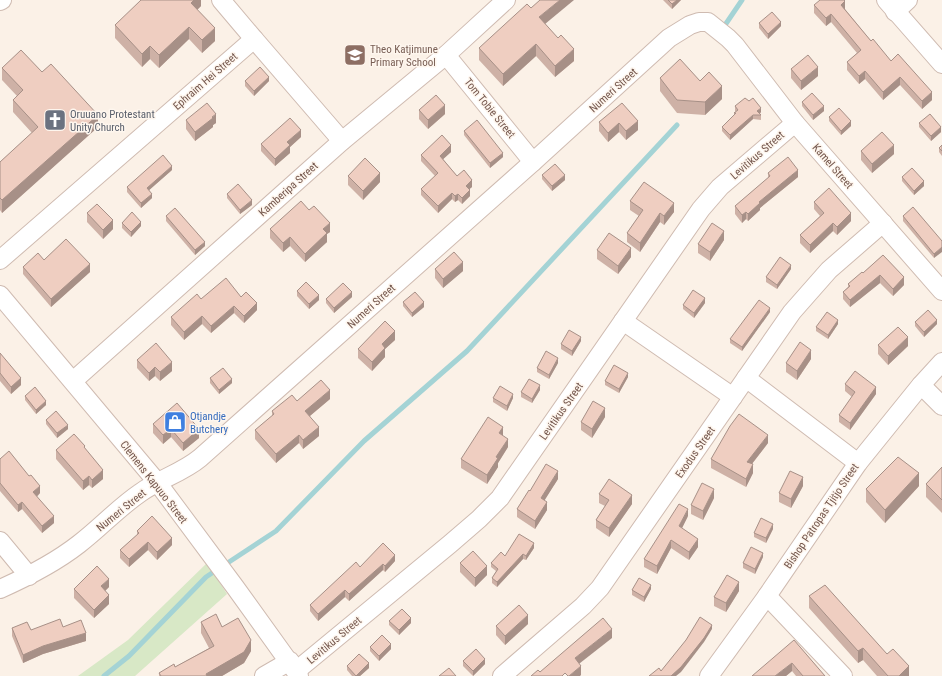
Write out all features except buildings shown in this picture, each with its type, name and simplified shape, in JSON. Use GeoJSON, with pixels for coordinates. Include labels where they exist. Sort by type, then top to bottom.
{"type":"FeatureCollection","features":[{"type":"Feature","properties":{"kind":"street"},"geometry":{"type":"LineString","coordinates":[[221,0],[342,141]]}},
{"type":"Feature","properties":{"kind":"street","name":"Kamberipa Street"},"geometry":{"type":"LineString","coordinates":[[73,382],[342,141],[446,55],[506,0]]}},
{"type":"Feature","properties":{"kind":"street"},"geometry":{"type":"LineString","coordinates":[[896,4],[942,64]]}},
{"type":"Feature","properties":{"kind":"street","name":"Numeri Street"},"geometry":{"type":"LineString","coordinates":[[0,589],[29,576],[78,545],[139,493],[156,482],[192,465],[534,162],[670,38],[690,25],[699,22],[708,22],[728,38]]}},
{"type":"Feature","properties":{"kind":"street","name":"Ephraim Hei Street"},"geometry":{"type":"LineString","coordinates":[[0,260],[254,38]]}},
{"type":"Feature","properties":{"kind":"street","name":"Kamel Street"},"geometry":{"type":"LineString","coordinates":[[728,38],[735,45],[794,123],[942,291]]}},
{"type":"Feature","properties":{"kind":"street","name":"Tom Tobie Street"},"geometry":{"type":"LineString","coordinates":[[446,55],[534,162]]}},
{"type":"Feature","properties":{"kind":"street","name":"Levitikus Street"},"geometry":{"type":"LineString","coordinates":[[264,676],[295,670],[450,544],[479,519],[500,498],[685,231],[710,198],[720,187],[794,123]]}},
{"type":"Feature","properties":{"kind":"street","name":"Exodus Street"},"geometry":{"type":"LineString","coordinates":[[502,676],[583,606],[600,588],[784,324],[829,270],[883,224]]}},
{"type":"Feature","properties":{"kind":"street","name":"Clemens Kapuuo Street"},"geometry":{"type":"LineString","coordinates":[[0,295],[156,482],[295,670]]}},
{"type":"Feature","properties":{"kind":"street"},"geometry":{"type":"LineString","coordinates":[[623,321],[733,398]]}},
{"type":"Feature","properties":{"kind":"street","name":"Bishop Patropas Tjitjo Street"},"geometry":{"type":"LineString","coordinates":[[709,676],[858,463],[921,385],[942,362]]}},
{"type":"Feature","properties":{"kind":"street"},"geometry":{"type":"LineString","coordinates":[[746,378],[858,463]]}},
{"type":"Feature","properties":{"kind":"street"},"geometry":{"type":"LineString","coordinates":[[921,385],[942,406]]}},
{"type":"Feature","properties":{"kind":"street"},"geometry":{"type":"LineString","coordinates":[[0,541],[29,576]]}},
{"type":"Feature","properties":{"kind":"street"},"geometry":{"type":"LineString","coordinates":[[766,596],[843,676]]}},
{"type":"Feature","properties":{"kind":"green space"},"geometry":{"type":"Polygon","coordinates":[[[207,563],[227,594],[135,676],[78,676],[128,640],[207,563]]]}},
{"type":"Feature","properties":{"kind":"waterway"},"geometry":{"type":"LineString","coordinates":[[723,28],[742,0]]}},
{"type":"Feature","properties":{"kind":"waterway"},"geometry":{"type":"LineString","coordinates":[[229,562],[276,531],[364,441],[467,351],[677,125]]}},
{"type":"Feature","properties":{"kind":"waterway"},"geometry":{"type":"LineString","coordinates":[[104,676],[129,656],[206,577],[218,569]]}},
{"type":"Feature","properties":{"kind":"place","name":"Theo Katjimune Primary School"},"geometry":{"type":"Point","coordinates":[355,55]}},
{"type":"Feature","properties":{"kind":"place","name":"Oruuano Protestant Unity Church"},"geometry":{"type":"Point","coordinates":[55,120]}},
{"type":"Feature","properties":{"kind":"place","name":"Otjandje Butchery"},"geometry":{"type":"Point","coordinates":[175,422]}}]}
